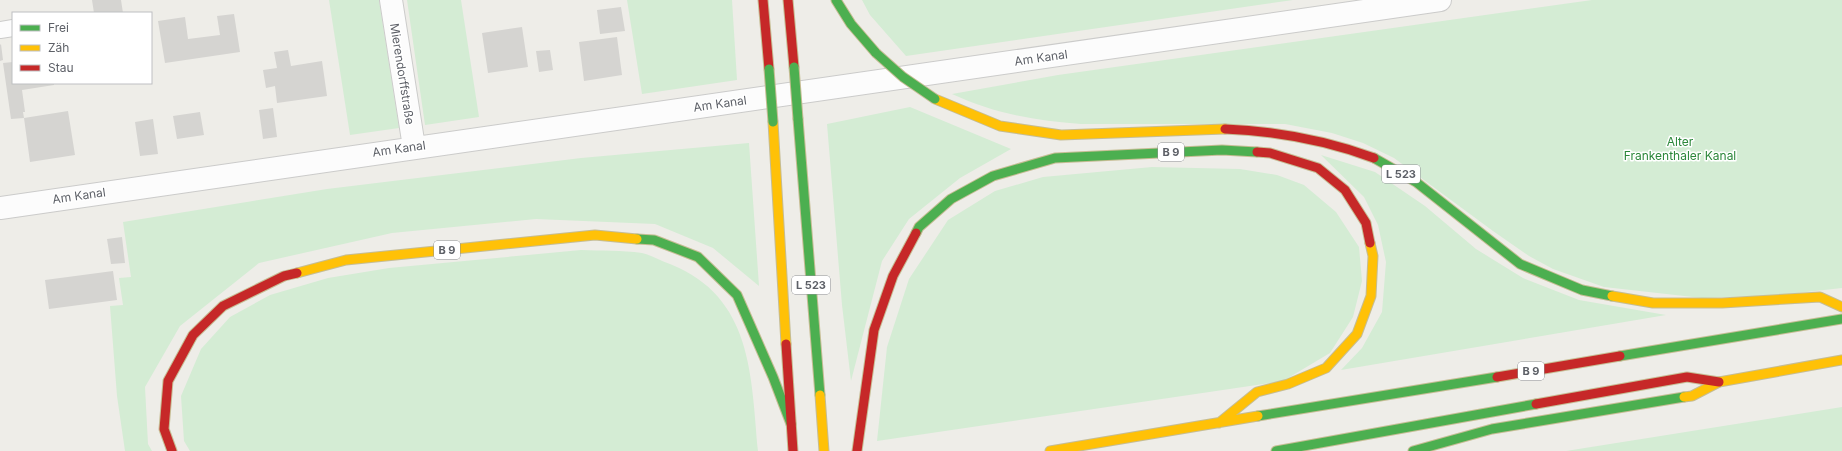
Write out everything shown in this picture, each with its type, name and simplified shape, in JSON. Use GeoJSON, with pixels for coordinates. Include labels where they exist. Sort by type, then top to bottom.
{"type":"FeatureCollection","features":[{"type":"Feature","properties":{"kind":"highway","name":"L 523"},"geometry":{"type":"LineString","coordinates":[[763,0],[773,122],[791,424]]}},
{"type":"Feature","properties":{"kind":"highway","name":"L 523"},"geometry":{"type":"LineString","coordinates":[[788,0],[824,451]]}},
{"type":"Feature","properties":{"kind":"highway","name":"L 523"},"geometry":{"type":"LineString","coordinates":[[836,0],[851,24],[876,53],[903,77],[935,99],[1000,126],[1061,134],[1226,129],[1258,131],[1322,141],[1373,158],[1416,182],[1520,264],[1582,290],[1653,302],[1722,303],[1820,297],[1842,307]]}},
{"type":"Feature","properties":{"kind":"highway","name":"B 9"},"geometry":{"type":"LineString","coordinates":[[857,451],[874,330],[893,276],[919,227],[951,199],[993,176],[1055,158],[1222,150],[1270,153],[1318,168],[1345,190],[1366,223],[1373,256],[1371,296],[1357,334],[1326,368],[1288,384],[1256,392],[1219,423]]}},
{"type":"Feature","properties":{"kind":"highway","name":"B 9"},"geometry":{"type":"LineString","coordinates":[[172,451],[164,428],[168,381],[193,335],[223,306],[284,276],[346,260],[595,235],[654,240],[698,257],[738,294],[791,424],[793,451]]}},
{"type":"Feature","properties":{"kind":"highway","name":"B 9"},"geometry":{"type":"LineString","coordinates":[[1050,451],[1842,319]]}},
{"type":"Feature","properties":{"kind":"highway"},"geometry":{"type":"LineString","coordinates":[[1413,451],[1492,429],[1692,396],[1719,382],[1842,360]]}},
{"type":"Feature","properties":{"kind":"highway"},"geometry":{"type":"LineString","coordinates":[[1276,451],[1688,377],[1719,382]]}},
{"type":"Feature","properties":{"kind":"street","name":"Mierendorffstraße"},"geometry":{"type":"LineString","coordinates":[[391,0],[414,147]]}},
{"type":"Feature","properties":{"kind":"street","name":"Am Kanal"},"geometry":{"type":"LineString","coordinates":[[0,208],[1440,0]]}},
{"type":"Feature","properties":{"kind":"lane"},"geometry":{"type":"LineString","coordinates":[[0,30],[12,28]]}},
{"type":"Feature","properties":{"kind":"green space"},"geometry":{"type":"Polygon","coordinates":[[[329,0],[379,0],[399,128],[350,135],[329,0]]]}},
{"type":"Feature","properties":{"kind":"green space"},"geometry":{"type":"Polygon","coordinates":[[[407,0],[461,0],[479,117],[425,125],[407,0]]]}},
{"type":"Feature","properties":{"kind":"green space"},"geometry":{"type":"Polygon","coordinates":[[[627,0],[732,0],[737,80],[642,94],[627,0]]]}},
{"type":"Feature","properties":{"kind":"green space"},"geometry":{"type":"Polygon","coordinates":[[[862,0],[1293,0],[906,56],[870,15],[862,0]]]}},
{"type":"Feature","properties":{"kind":"green space","name":"Alter Frankenthaler Kanal"},"geometry":{"type":"Polygon","coordinates":[[[1592,0],[1842,0],[1842,288],[1780,295],[1702,298],[1604,287],[1553,269],[1529,256],[1394,158],[1363,143],[1332,133],[1285,124],[1064,123],[999,111],[967,101],[952,94],[1058,75],[1592,0]]]}},
{"type":"Feature","properties":{"kind":"green space"},"geometry":{"type":"Polygon","coordinates":[[[910,107],[1011,149],[960,178],[909,219],[882,261],[851,381],[842,305],[827,124],[910,107]]]}},
{"type":"Feature","properties":{"kind":"green space"},"geometry":{"type":"Polygon","coordinates":[[[749,143],[759,286],[713,248],[655,224],[536,219],[392,233],[259,263],[180,326],[145,387],[148,444],[152,451],[125,451],[117,396],[110,306],[123,305],[119,278],[131,277],[123,222],[327,189],[581,158],[749,143]]]}},
{"type":"Feature","properties":{"kind":"green space"},"geometry":{"type":"Polygon","coordinates":[[[1321,155],[1375,172],[1425,206],[1476,249],[1523,278],[1579,300],[1666,315],[1341,370],[1362,348],[1382,312],[1386,262],[1378,225],[1364,197],[1321,155]]]}},
{"type":"Feature","properties":{"kind":"green space"},"geometry":{"type":"Polygon","coordinates":[[[1152,167],[1240,169],[1277,175],[1304,185],[1336,212],[1359,247],[1362,281],[1353,317],[1330,353],[1283,381],[877,441],[887,347],[909,279],[948,220],[995,191],[1043,177],[1152,167]]]}},
{"type":"Feature","properties":{"kind":"green space"},"geometry":{"type":"Polygon","coordinates":[[[581,250],[627,251],[645,254],[670,264],[697,278],[718,297],[732,318],[742,342],[749,368],[758,451],[190,451],[184,441],[181,396],[201,349],[230,317],[270,295],[328,278],[389,268],[581,250]]]}},
{"type":"Feature","properties":{"kind":"green space"},"geometry":{"type":"Polygon","coordinates":[[[1842,407],[1842,451],[1566,451],[1842,407]]]}},
{"type":"Feature","properties":{"kind":"building"},"geometry":{"type":"Polygon","coordinates":[[[92,0],[121,0],[123,12],[94,12],[92,0]]]}},
{"type":"Feature","properties":{"kind":"building"},"geometry":{"type":"Polygon","coordinates":[[[621,7],[625,31],[600,34],[597,10],[621,7]]]}},
{"type":"Feature","properties":{"kind":"building"},"geometry":{"type":"Polygon","coordinates":[[[234,14],[240,52],[165,63],[158,21],[185,17],[188,39],[220,35],[217,16],[234,14]]]}},
{"type":"Feature","properties":{"kind":"building"},"geometry":{"type":"Polygon","coordinates":[[[522,27],[528,67],[488,73],[482,33],[522,27]]]}},
{"type":"Feature","properties":{"kind":"building"},"geometry":{"type":"Polygon","coordinates":[[[617,37],[622,75],[584,81],[579,42],[617,37]]]}},
{"type":"Feature","properties":{"kind":"building"},"geometry":{"type":"Polygon","coordinates":[[[1,44],[3,60],[0,61],[0,45],[1,44]]]}},
{"type":"Feature","properties":{"kind":"building"},"geometry":{"type":"Polygon","coordinates":[[[288,50],[291,66],[322,61],[327,96],[277,103],[275,86],[266,88],[263,70],[277,68],[274,52],[288,50]]]}},
{"type":"Feature","properties":{"kind":"building"},"geometry":{"type":"Polygon","coordinates":[[[550,50],[553,70],[539,72],[536,51],[550,50]]]}},
{"type":"Feature","properties":{"kind":"building"},"geometry":{"type":"Polygon","coordinates":[[[12,62],[12,84],[54,84],[22,90],[25,112],[23,112],[24,118],[11,119],[3,63],[12,62]]]}},
{"type":"Feature","properties":{"kind":"building"},"geometry":{"type":"Polygon","coordinates":[[[273,108],[277,137],[263,139],[259,110],[273,108]]]}},
{"type":"Feature","properties":{"kind":"building"},"geometry":{"type":"Polygon","coordinates":[[[68,111],[75,155],[30,162],[24,118],[68,111]]]}},
{"type":"Feature","properties":{"kind":"building"},"geometry":{"type":"Polygon","coordinates":[[[200,112],[204,135],[177,139],[173,116],[200,112]]]}},
{"type":"Feature","properties":{"kind":"building"},"geometry":{"type":"Polygon","coordinates":[[[153,119],[158,154],[140,156],[135,122],[153,119]]]}},
{"type":"Feature","properties":{"kind":"building"},"geometry":{"type":"Polygon","coordinates":[[[122,237],[125,263],[111,264],[107,239],[122,237]]]}},
{"type":"Feature","properties":{"kind":"building"},"geometry":{"type":"Polygon","coordinates":[[[113,271],[117,300],[49,309],[45,280],[113,271]]]}},
{"type":"Feature","properties":{"kind":"traffic: fast"},"geometry":{"type":"LineString","coordinates":[[836,0],[851,24],[876,53]]}},
{"type":"Feature","properties":{"kind":"traffic: fast"},"geometry":{"type":"LineString","coordinates":[[876,53],[903,77],[935,99]]}},
{"type":"Feature","properties":{"kind":"traffic: fast"},"geometry":{"type":"LineString","coordinates":[[794,67],[798,119]]}},
{"type":"Feature","properties":{"kind":"traffic: fast"},"geometry":{"type":"LineString","coordinates":[[769,69],[773,122]]}},
{"type":"Feature","properties":{"kind":"traffic: fast"},"geometry":{"type":"LineString","coordinates":[[798,119],[820,395]]}},
{"type":"Feature","properties":{"kind":"traffic: fast"},"geometry":{"type":"LineString","coordinates":[[916,233],[919,227],[951,199],[993,176],[1055,158],[1222,150],[1257,152]]}},
{"type":"Feature","properties":{"kind":"traffic: fast"},"geometry":{"type":"LineString","coordinates":[[1374,158],[1416,182],[1520,264],[1582,290],[1612,296]]}},
{"type":"Feature","properties":{"kind":"traffic: fast"},"geometry":{"type":"LineString","coordinates":[[637,239],[654,240],[698,257],[737,295],[773,377],[791,424]]}},
{"type":"Feature","properties":{"kind":"traffic: fast"},"geometry":{"type":"LineString","coordinates":[[1620,356],[1842,319]]}},
{"type":"Feature","properties":{"kind":"traffic: fast"},"geometry":{"type":"LineString","coordinates":[[1258,416],[1497,377]]}},
{"type":"Feature","properties":{"kind":"traffic: fast"},"geometry":{"type":"LineString","coordinates":[[1413,451],[1492,429],[1684,397]]}},
{"type":"Feature","properties":{"kind":"traffic: fast"},"geometry":{"type":"LineString","coordinates":[[1276,451],[1536,404]]}},
{"type":"Feature","properties":{"kind":"traffic: slow"},"geometry":{"type":"LineString","coordinates":[[935,99],[1000,126],[1061,135],[1225,129]]}},
{"type":"Feature","properties":{"kind":"traffic: slow"},"geometry":{"type":"LineString","coordinates":[[773,122],[786,344]]}},
{"type":"Feature","properties":{"kind":"traffic: slow"},"geometry":{"type":"LineString","coordinates":[[297,273],[346,260],[595,235],[637,239]]}},
{"type":"Feature","properties":{"kind":"traffic: slow"},"geometry":{"type":"LineString","coordinates":[[1219,423],[1257,392],[1288,384],[1326,368],[1357,334],[1371,296],[1373,256],[1370,243]]}},
{"type":"Feature","properties":{"kind":"traffic: slow"},"geometry":{"type":"LineString","coordinates":[[1612,296],[1653,303],[1722,303],[1820,297],[1842,307]]}},
{"type":"Feature","properties":{"kind":"traffic: slow"},"geometry":{"type":"LineString","coordinates":[[1684,397],[1692,396],[1719,382],[1842,360]]}},
{"type":"Feature","properties":{"kind":"traffic: slow"},"geometry":{"type":"LineString","coordinates":[[820,395],[824,451]]}},
{"type":"Feature","properties":{"kind":"traffic: slow"},"geometry":{"type":"LineString","coordinates":[[1050,451],[1258,416]]}},
{"type":"Feature","properties":{"kind":"traffic: jam"},"geometry":{"type":"LineString","coordinates":[[763,0],[769,69]]}},
{"type":"Feature","properties":{"kind":"traffic: jam"},"geometry":{"type":"LineString","coordinates":[[788,0],[794,67]]}},
{"type":"Feature","properties":{"kind":"traffic: jam"},"geometry":{"type":"LineString","coordinates":[[1225,129],[1282,134],[1319,141],[1374,158]]}},
{"type":"Feature","properties":{"kind":"traffic: jam"},"geometry":{"type":"LineString","coordinates":[[1257,152],[1270,153],[1318,168],[1345,190],[1366,223],[1370,243]]}},
{"type":"Feature","properties":{"kind":"traffic: jam"},"geometry":{"type":"LineString","coordinates":[[857,451],[874,330],[893,276],[916,233]]}},
{"type":"Feature","properties":{"kind":"traffic: jam"},"geometry":{"type":"LineString","coordinates":[[172,451],[164,429],[168,381],[193,335],[223,306],[284,276],[297,273]]}},
{"type":"Feature","properties":{"kind":"traffic: jam"},"geometry":{"type":"LineString","coordinates":[[786,344],[793,451]]}},
{"type":"Feature","properties":{"kind":"traffic: jam"},"geometry":{"type":"LineString","coordinates":[[1497,377],[1620,356]]}},
{"type":"Feature","properties":{"kind":"traffic: jam"},"geometry":{"type":"LineString","coordinates":[[1536,404],[1687,377],[1719,382]]}}]}
